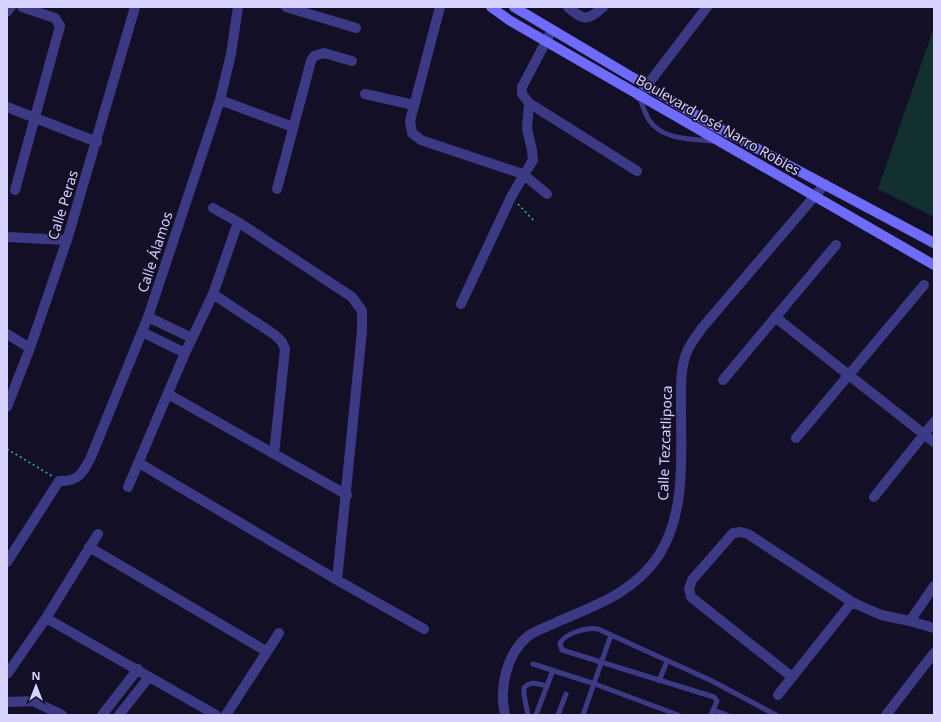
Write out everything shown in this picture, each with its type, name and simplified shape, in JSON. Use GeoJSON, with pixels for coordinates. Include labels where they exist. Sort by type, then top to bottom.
{"type":"FeatureCollection","features":[{"type":"Feature","properties":{"kind":"street"},"geometry":{"type":"LineString","coordinates":[[7,12],[12,7]]}},
{"type":"Feature","properties":{"kind":"street"},"geometry":{"type":"LineString","coordinates":[[15,190],[60,26],[55,18],[22,7]]}},
{"type":"Feature","properties":{"kind":"street","name":"Calle Peras"},"geometry":{"type":"LineString","coordinates":[[7,407],[11,386],[30,348],[67,240],[136,7]]}},
{"type":"Feature","properties":{"kind":"street","name":"Calle Álamos"},"geometry":{"type":"LineString","coordinates":[[59,481],[74,480],[85,470],[148,317],[220,100],[231,54],[238,7]]}},
{"type":"Feature","properties":{"kind":"street"},"geometry":{"type":"LineString","coordinates":[[286,7],[356,28]]}},
{"type":"Feature","properties":{"kind":"street"},"geometry":{"type":"LineString","coordinates":[[440,7],[410,121],[412,133],[421,140],[523,174],[547,194]]}},
{"type":"Feature","properties":{"kind":"street","name":"Boulevard José Narro Robles"},"geometry":{"type":"LineString","coordinates":[[491,7],[509,20],[639,96],[934,265]]}},
{"type":"Feature","properties":{"kind":"street","name":"Boulevard José Narro Robles"},"geometry":{"type":"LineString","coordinates":[[514,7],[711,124],[934,243]]}},
{"type":"Feature","properties":{"kind":"street"},"geometry":{"type":"LineString","coordinates":[[568,7],[578,16],[584,18],[592,17],[603,7]]}},
{"type":"Feature","properties":{"kind":"street"},"geometry":{"type":"LineString","coordinates":[[639,96],[707,7]]}},
{"type":"Feature","properties":{"kind":"street"},"geometry":{"type":"LineString","coordinates":[[552,30],[522,87],[522,94],[529,103],[637,171]]}},
{"type":"Feature","properties":{"kind":"street"},"geometry":{"type":"LineString","coordinates":[[277,189],[311,61],[314,56],[324,53],[352,61]]}},
{"type":"Feature","properties":{"kind":"street"},"geometry":{"type":"LineString","coordinates":[[365,94],[414,105]]}},
{"type":"Feature","properties":{"kind":"street"},"geometry":{"type":"LineString","coordinates":[[220,100],[293,127]]}},
{"type":"Feature","properties":{"kind":"street"},"geometry":{"type":"LineString","coordinates":[[461,304],[511,197],[532,160],[532,150],[527,129],[529,103]]}},
{"type":"Feature","properties":{"kind":"street"},"geometry":{"type":"LineString","coordinates":[[7,107],[97,142]]}},
{"type":"Feature","properties":{"kind":"street","name":"Calle Tezcatlipoca"},"geometry":{"type":"LineString","coordinates":[[505,715],[502,692],[504,683],[516,651],[523,641],[539,631],[619,594],[637,582],[658,555],[673,524],[680,490],[681,392],[682,370],[686,354],[702,328],[825,184]]}},
{"type":"Feature","properties":{"kind":"street"},"geometry":{"type":"LineString","coordinates":[[213,208],[238,222],[352,297],[359,305],[362,317],[362,331],[347,495],[337,580]]}},
{"type":"Feature","properties":{"kind":"street"},"geometry":{"type":"LineString","coordinates":[[128,487],[185,353],[213,294],[238,222]]}},
{"type":"Feature","properties":{"kind":"street"},"geometry":{"type":"LineString","coordinates":[[7,236],[67,240]]}},
{"type":"Feature","properties":{"kind":"street"},"geometry":{"type":"LineString","coordinates":[[723,380],[836,245]]}},
{"type":"Feature","properties":{"kind":"street"},"geometry":{"type":"LineString","coordinates":[[796,438],[924,285]]}},
{"type":"Feature","properties":{"kind":"street"},"geometry":{"type":"LineString","coordinates":[[213,294],[275,335],[282,342],[285,349],[274,454]]}},
{"type":"Feature","properties":{"kind":"street"},"geometry":{"type":"LineString","coordinates":[[148,317],[192,338]]}},
{"type":"Feature","properties":{"kind":"street"},"geometry":{"type":"LineString","coordinates":[[775,317],[934,442]]}},
{"type":"Feature","properties":{"kind":"street"},"geometry":{"type":"LineString","coordinates":[[142,332],[185,353]]}},
{"type":"Feature","properties":{"kind":"street"},"geometry":{"type":"LineString","coordinates":[[7,334],[30,348]]}},
{"type":"Feature","properties":{"kind":"street"},"geometry":{"type":"LineString","coordinates":[[168,394],[347,495]]}},
{"type":"Feature","properties":{"kind":"street"},"geometry":{"type":"LineString","coordinates":[[874,497],[934,422]]}},
{"type":"Feature","properties":{"kind":"street"},"geometry":{"type":"LineString","coordinates":[[139,463],[337,580],[424,629]]}},
{"type":"Feature","properties":{"kind":"street"},"geometry":{"type":"LineString","coordinates":[[7,562],[59,481]]}},
{"type":"Feature","properties":{"kind":"street"},"geometry":{"type":"LineString","coordinates":[[792,677],[693,600],[689,589],[694,577],[730,535],[736,532],[744,532],[852,602],[881,615],[934,628]]}},
{"type":"Feature","properties":{"kind":"street"},"geometry":{"type":"LineString","coordinates":[[8,673],[46,618],[98,534]]}},
{"type":"Feature","properties":{"kind":"street"},"geometry":{"type":"LineString","coordinates":[[89,547],[266,651]]}},
{"type":"Feature","properties":{"kind":"street"},"geometry":{"type":"LineString","coordinates":[[910,621],[934,586]]}},
{"type":"Feature","properties":{"kind":"street"},"geometry":{"type":"LineString","coordinates":[[778,695],[852,602]]}},
{"type":"Feature","properties":{"kind":"street"},"geometry":{"type":"LineString","coordinates":[[46,618],[138,669],[149,677],[216,715]]}},
{"type":"Feature","properties":{"kind":"street"},"geometry":{"type":"LineString","coordinates":[[226,715],[279,633]]}},
{"type":"Feature","properties":{"kind":"street"},"geometry":{"type":"LineString","coordinates":[[886,715],[934,653]]}},
{"type":"Feature","properties":{"kind":"street"},"geometry":{"type":"LineString","coordinates":[[102,715],[138,669]]}},
{"type":"Feature","properties":{"kind":"street"},"geometry":{"type":"LineString","coordinates":[[119,715],[149,677]]}},
{"type":"Feature","properties":{"kind":"street"},"geometry":{"type":"LineString","coordinates":[[8,704],[33,701],[62,715]]}},
{"type":"Feature","properties":{"kind":"lane"},"geometry":{"type":"LineString","coordinates":[[639,96],[648,118],[664,133],[675,137],[718,141]]}},
{"type":"Feature","properties":{"kind":"lane"},"geometry":{"type":"LineString","coordinates":[[727,715],[712,713],[716,701],[715,698],[562,650],[560,643],[562,640],[589,629],[598,629],[712,681],[776,715]]}},
{"type":"Feature","properties":{"kind":"lane"},"geometry":{"type":"LineString","coordinates":[[583,715],[611,635]]}},
{"type":"Feature","properties":{"kind":"lane"},"geometry":{"type":"LineString","coordinates":[[659,681],[667,661]]}},
{"type":"Feature","properties":{"kind":"lane"},"geometry":{"type":"LineString","coordinates":[[533,664],[595,684],[678,715]]}},
{"type":"Feature","properties":{"kind":"lane"},"geometry":{"type":"LineString","coordinates":[[536,715],[553,670]]}},
{"type":"Feature","properties":{"kind":"lane"},"geometry":{"type":"LineString","coordinates":[[528,715],[524,688],[530,683],[547,686]]}},
{"type":"Feature","properties":{"kind":"lane"},"geometry":{"type":"LineString","coordinates":[[558,715],[566,694]]}},
{"type":"Feature","properties":{"kind":"path"},"geometry":{"type":"LineString","coordinates":[[511,197],[534,221]]}},
{"type":"Feature","properties":{"kind":"path"},"geometry":{"type":"LineString","coordinates":[[7,449],[59,481]]}},
{"type":"Feature","properties":{"kind":"green space"},"geometry":{"type":"Polygon","coordinates":[[[934,27],[934,217],[878,189],[934,27]]]}}]}
